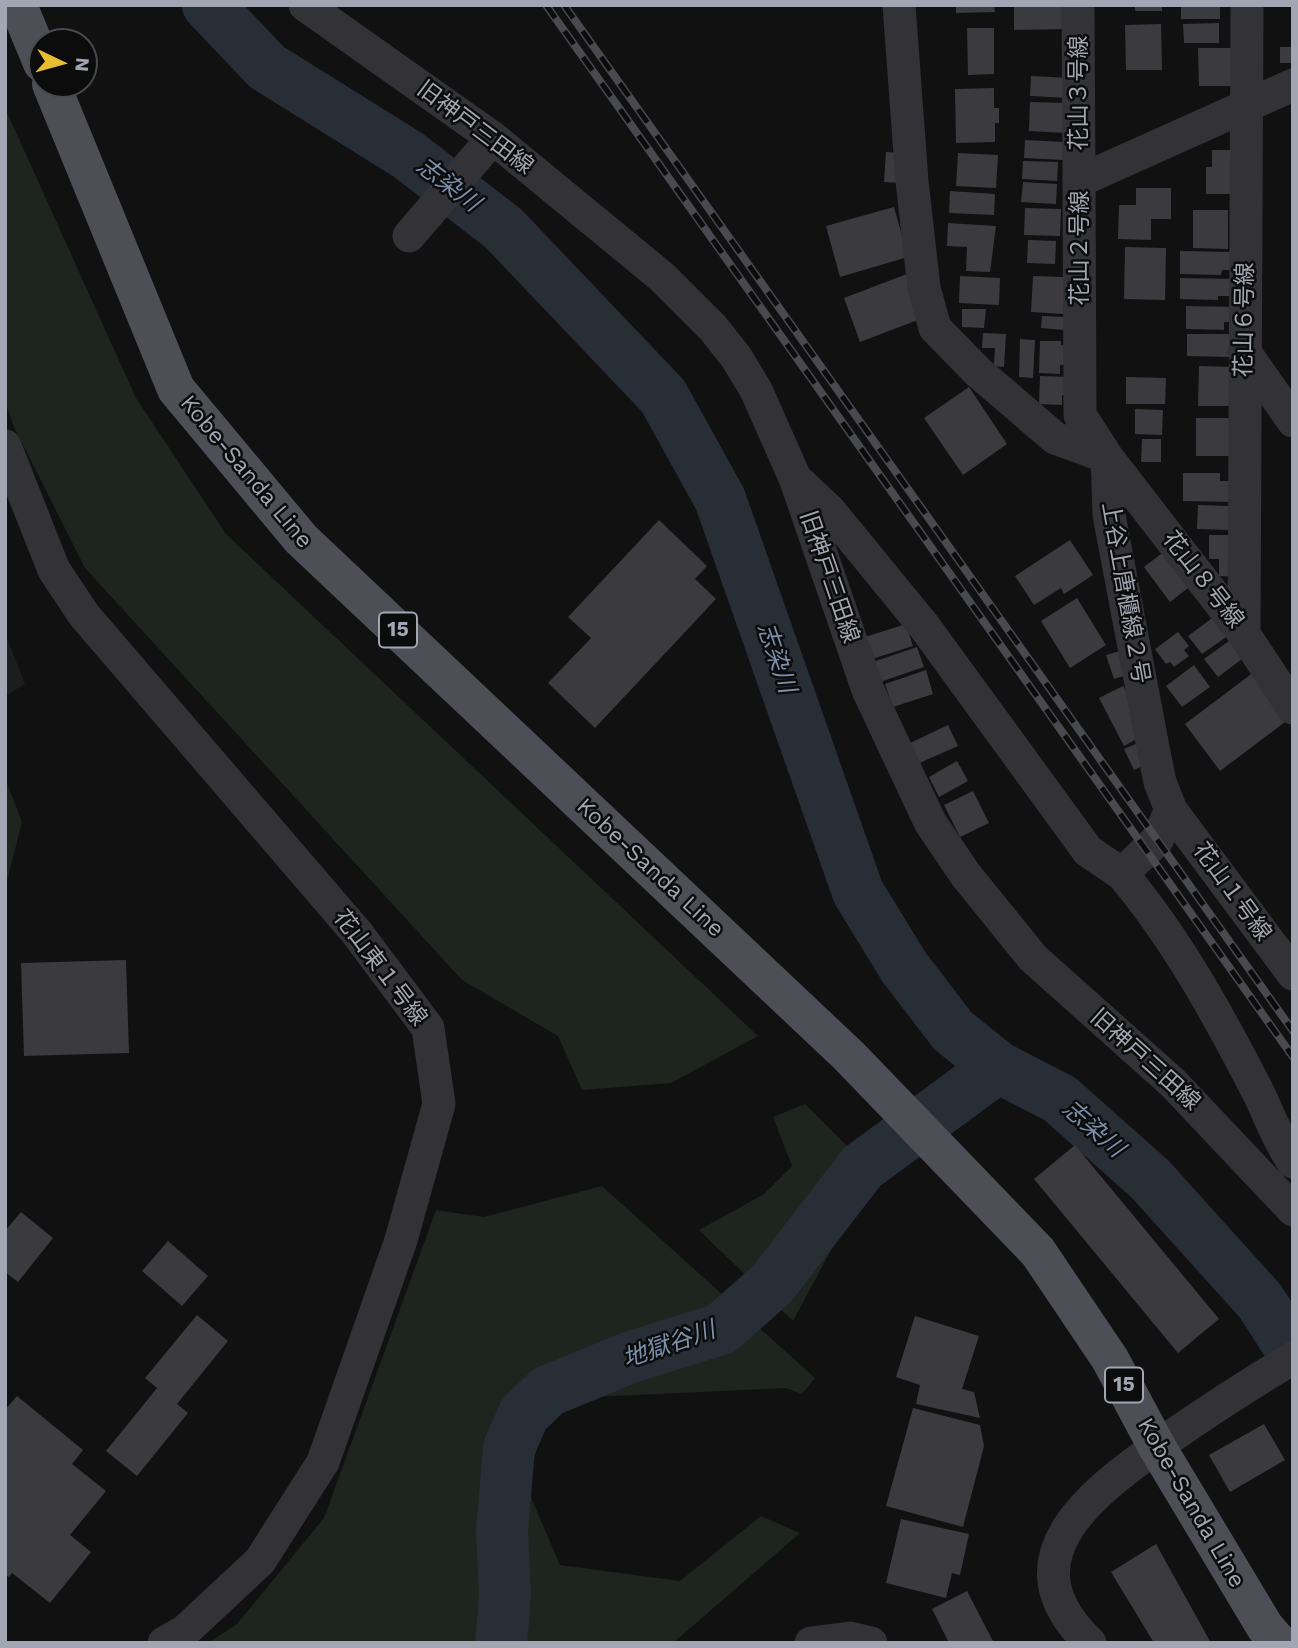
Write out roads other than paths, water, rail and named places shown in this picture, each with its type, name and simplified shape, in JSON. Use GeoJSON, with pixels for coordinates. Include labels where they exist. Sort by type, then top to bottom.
{"type":"FeatureCollection","features":[{"type":"Feature","properties":{"kind":"main road"},"geometry":{"type":"LineString","coordinates":[[18,5],[28,29]]}},
{"type":"Feature","properties":{"kind":"main road","name":"Kobe-Sanda Line"},"geometry":{"type":"LineString","coordinates":[[57,98],[176,389],[301,539],[875,1083],[1038,1252],[1110,1359],[1157,1447],[1265,1627],[1279,1643]]}},
{"type":"Feature","properties":{"kind":"street","name":"旧神戸三田線"},"geometry":{"type":"LineString","coordinates":[[305,5],[493,138],[662,277],[713,328],[736,357],[755,390],[795,478],[868,690],[930,822],[965,874],[1033,958],[1173,1083],[1293,1210]]}},
{"type":"Feature","properties":{"kind":"street"},"geometry":{"type":"LineString","coordinates":[[899,5],[912,181],[924,288],[934,328],[978,372],[1055,438],[1107,457]]}},
{"type":"Feature","properties":{"kind":"street","name":"花山３号線"},"geometry":{"type":"LineString","coordinates":[[1078,5],[1079,181]]}},
{"type":"Feature","properties":{"kind":"street","name":"花山６号線"},"geometry":{"type":"LineString","coordinates":[[1244,634],[1247,5]]}},
{"type":"Feature","properties":{"kind":"street","name":"花山２号線"},"geometry":{"type":"LineString","coordinates":[[1107,457],[1080,415],[1079,181],[1293,85]]}},
{"type":"Feature","properties":{"kind":"street"},"geometry":{"type":"LineString","coordinates":[[410,236],[467,172],[493,138]]}},
{"type":"Feature","properties":{"kind":"street"},"geometry":{"type":"LineString","coordinates":[[1244,351],[1293,421]]}},
{"type":"Feature","properties":{"kind":"street","name":"花山東１号線"},"geometry":{"type":"LineString","coordinates":[[5,446],[54,570],[84,615],[357,933],[428,1028],[439,1104],[401,1240],[323,1462],[260,1561],[185,1631],[164,1643]]}},
{"type":"Feature","properties":{"kind":"street","name":"花山８号線"},"geometry":{"type":"LineString","coordinates":[[1107,457],[1244,634],[1293,708]]}},
{"type":"Feature","properties":{"kind":"street","name":"上谷上唐櫃線２号"},"geometry":{"type":"LineString","coordinates":[[1107,457],[1108,515],[1160,782],[1171,810]]}},
{"type":"Feature","properties":{"kind":"street"},"geometry":{"type":"LineString","coordinates":[[795,478],[829,510],[924,626],[1088,851],[1122,874],[1158,916],[1259,1095],[1280,1142],[1293,1162]]}},
{"type":"Feature","properties":{"kind":"street"},"geometry":{"type":"LineString","coordinates":[[1122,874],[1157,840],[1171,810]]}},
{"type":"Feature","properties":{"kind":"street","name":"花山１号線"},"geometry":{"type":"LineString","coordinates":[[1171,810],[1293,974]]}},
{"type":"Feature","properties":{"kind":"street"},"geometry":{"type":"LineString","coordinates":[[1090,1643],[1075,1629],[1058,1602],[1055,1572],[1058,1545],[1072,1518],[1104,1485],[1280,1366]]}},
{"type":"Feature","properties":{"kind":"street"},"geometry":{"type":"LineString","coordinates":[[811,1643],[850,1638],[872,1643]]}},
{"type":"Feature","properties":{"kind":"waterway","name":"志染川"},"geometry":{"type":"LineString","coordinates":[[208,5],[267,67],[408,155],[503,228],[663,396],[720,499],[858,892],[904,967],[953,1031],[998,1067],[1060,1099],[1150,1179],[1260,1301],[1293,1352]]}},
{"type":"Feature","properties":{"kind":"waterway","name":"地獄谷川"},"geometry":{"type":"LineString","coordinates":[[501,1643],[505,1596],[502,1530],[509,1448],[524,1414],[548,1391],[631,1357],[721,1329],[772,1284],[862,1167],[998,1067]]}},
{"type":"Feature","properties":{"kind":"railway"},"geometry":{"type":"LineString","coordinates":[[546,5],[1293,1057]]}},
{"type":"Feature","properties":{"kind":"railway"},"geometry":{"type":"LineString","coordinates":[[564,5],[1293,1031]]}}]}
